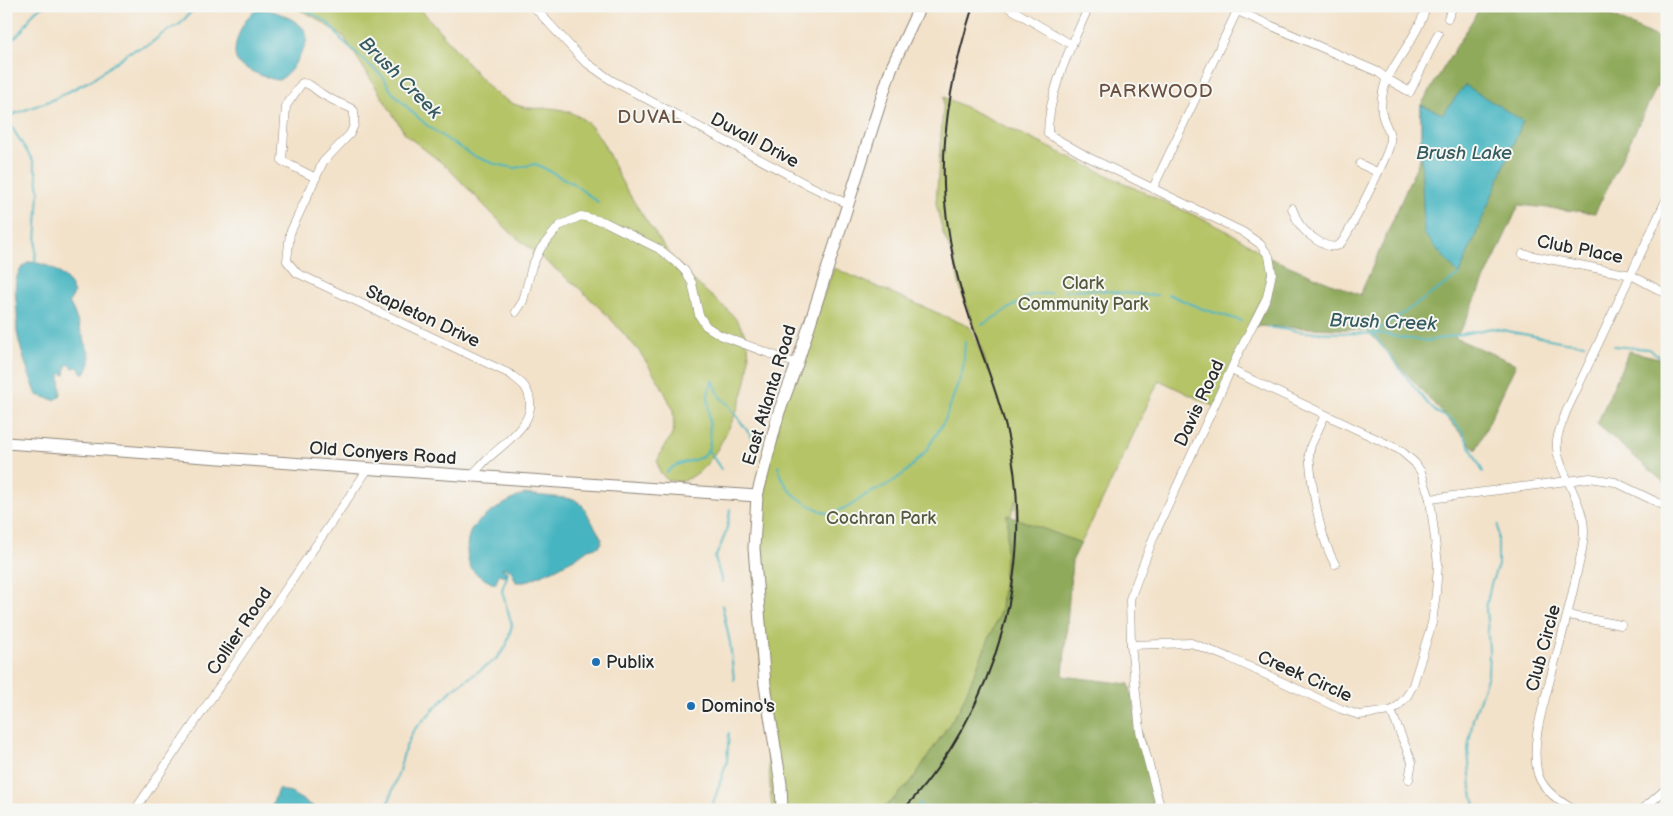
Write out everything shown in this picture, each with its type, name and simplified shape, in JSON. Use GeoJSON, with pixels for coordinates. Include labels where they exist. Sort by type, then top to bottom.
{"type":"FeatureCollection","features":[{"type":"Feature","properties":{"kind":"street","name":"Duvall Drive"},"geometry":{"type":"LineString","coordinates":[[533,6],[584,60],[610,80],[806,184],[848,204]]}},
{"type":"Feature","properties":{"kind":"street","name":"East Atlanta Road"},"geometry":{"type":"LineString","coordinates":[[782,810],[780,775],[766,685],[754,548],[757,496],[779,412],[797,364],[891,69],[920,6]]}},
{"type":"Feature","properties":{"kind":"street"},"geometry":{"type":"LineString","coordinates":[[1006,7],[1072,45],[1089,6]]}},
{"type":"Feature","properties":{"kind":"street"},"geometry":{"type":"LineString","coordinates":[[1226,6],[1378,72],[1410,92],[1438,34]]}},
{"type":"Feature","properties":{"kind":"street"},"geometry":{"type":"LineString","coordinates":[[1292,208],[1299,224],[1309,234],[1330,247],[1339,245],[1345,238],[1386,156],[1390,131],[1382,115],[1382,107],[1387,79],[1422,19],[1426,6]]}},
{"type":"Feature","properties":{"kind":"street"},"geometry":{"type":"LineString","coordinates":[[1448,18],[1453,6]]}},
{"type":"Feature","properties":{"kind":"street"},"geometry":{"type":"LineString","coordinates":[[1153,188],[1237,11]]}},
{"type":"Feature","properties":{"kind":"street","name":"Davis Road"},"geometry":{"type":"LineString","coordinates":[[1072,45],[1050,104],[1048,134],[1088,157],[1244,232],[1260,244],[1269,256],[1272,273],[1267,296],[1154,536],[1130,600],[1131,645],[1140,731],[1161,810]]}},
{"type":"Feature","properties":{"kind":"street","name":"Stapleton Drive"},"geometry":{"type":"LineString","coordinates":[[316,178],[282,162],[286,106],[304,82],[354,111],[354,125],[350,134],[323,162],[316,178],[290,233],[287,261],[297,273],[510,374],[524,386],[530,404],[528,416],[521,429],[471,476]]}},
{"type":"Feature","properties":{"kind":"street"},"geometry":{"type":"LineString","coordinates":[[1360,164],[1377,172]]}},
{"type":"Feature","properties":{"kind":"street","name":"Club Circle"},"geometry":{"type":"LineString","coordinates":[[1576,810],[1561,803],[1551,793],[1542,782],[1537,771],[1537,734],[1568,615],[1583,547],[1584,530],[1581,512],[1560,461],[1556,442],[1560,428],[1667,198]]}},
{"type":"Feature","properties":{"kind":"street"},"geometry":{"type":"LineString","coordinates":[[516,312],[523,302],[532,266],[541,248],[559,226],[581,216],[604,222],[659,249],[678,264],[692,283],[701,319],[706,326],[720,335],[797,364]]}},
{"type":"Feature","properties":{"kind":"street","name":"Club Place"},"geometry":{"type":"LineString","coordinates":[[1523,254],[1631,275],[1667,294]]}},
{"type":"Feature","properties":{"kind":"street"},"geometry":{"type":"LineString","coordinates":[[1231,370],[1387,444],[1407,456],[1421,472],[1430,499],[1438,564],[1436,593],[1432,623],[1413,685],[1407,696],[1391,711],[1412,762],[1409,779]]}},
{"type":"Feature","properties":{"kind":"street"},"geometry":{"type":"LineString","coordinates":[[1325,415],[1311,445],[1309,454],[1323,536],[1328,552],[1335,564]]}},
{"type":"Feature","properties":{"kind":"street","name":"Old Conyers Road"},"geometry":{"type":"LineString","coordinates":[[6,444],[757,496]]}},
{"type":"Feature","properties":{"kind":"street","name":"Collier Road"},"geometry":{"type":"LineString","coordinates":[[135,810],[368,470]]}},
{"type":"Feature","properties":{"kind":"street"},"geometry":{"type":"LineString","coordinates":[[1430,499],[1568,479],[1590,478],[1615,482],[1667,507]]}},
{"type":"Feature","properties":{"kind":"street"},"geometry":{"type":"LineString","coordinates":[[1568,615],[1621,626]]}},
{"type":"Feature","properties":{"kind":"street","name":"Creek Circle"},"geometry":{"type":"LineString","coordinates":[[1131,645],[1192,643],[1230,658],[1340,709],[1359,715],[1391,711]]}},
{"type":"Feature","properties":{"kind":"street"},"geometry":{"type":"LineString","coordinates":[[1642,810],[1667,788]]}},
{"type":"Feature","properties":{"kind":"green space"},"geometry":{"type":"Polygon","coordinates":[[[292,6],[418,6],[489,88],[498,95],[523,107],[553,108],[567,111],[580,117],[591,126],[602,141],[629,193],[672,257],[697,284],[734,317],[744,332],[747,341],[749,352],[747,377],[740,402],[721,442],[713,456],[702,469],[690,478],[682,481],[667,480],[660,472],[657,462],[674,428],[673,409],[660,383],[639,351],[607,315],[579,288],[511,233],[447,167],[406,135],[344,37],[314,17],[292,6]]]}},
{"type":"Feature","properties":{"kind":"green space"},"geometry":{"type":"Polygon","coordinates":[[[1481,6],[1591,6],[1667,42],[1667,66],[1595,213],[1519,205],[1464,324],[1455,338],[1516,364],[1476,450],[1367,330],[1256,326],[1270,295],[1265,256],[1360,295],[1421,156],[1421,105],[1481,6]]]}},
{"type":"Feature","properties":{"kind":"green space"},"geometry":{"type":"Polygon","coordinates":[[[944,97],[1238,237],[1265,256],[1267,297],[1231,370],[1217,408],[1159,380],[1081,543],[1017,522],[1016,499],[1008,525],[1001,610],[960,708],[911,782],[882,810],[772,810],[753,556],[773,430],[834,268],[970,327],[989,372],[960,287],[954,259],[943,233],[936,203],[944,97]]]}},
{"type":"Feature","properties":{"kind":"green space"},"geometry":{"type":"Polygon","coordinates":[[[1629,351],[1667,360],[1667,485],[1597,424],[1629,351]]]}},
{"type":"Feature","properties":{"kind":"green space"},"geometry":{"type":"Polygon","coordinates":[[[1007,515],[1081,543],[1072,561],[1063,676],[1129,684],[1159,810],[882,810],[911,782],[960,708],[1001,610],[1008,525],[1007,515]]]}},
{"type":"Feature","properties":{"kind":"water"},"geometry":{"type":"Polygon","coordinates":[[[262,9],[288,17],[298,23],[306,32],[306,42],[301,53],[290,72],[279,80],[250,71],[237,61],[235,56],[236,42],[242,27],[250,15],[262,9]]]}},
{"type":"Feature","properties":{"kind":"water","name":"Brush Lake"},"geometry":{"type":"Polygon","coordinates":[[[1465,85],[1523,121],[1459,275],[1424,234],[1421,105],[1443,114],[1465,85]]]}},
{"type":"Feature","properties":{"kind":"water"},"geometry":{"type":"Polygon","coordinates":[[[29,262],[44,265],[57,271],[71,287],[74,294],[69,302],[90,356],[90,363],[86,373],[82,373],[78,367],[73,368],[69,364],[66,366],[65,375],[61,373],[60,376],[60,397],[54,400],[37,395],[17,332],[15,291],[17,278],[19,272],[29,262]]]}},
{"type":"Feature","properties":{"kind":"water"},"geometry":{"type":"Polygon","coordinates":[[[524,494],[574,499],[582,505],[602,539],[600,546],[588,549],[555,569],[525,582],[516,582],[511,570],[502,567],[506,572],[506,577],[499,574],[496,583],[492,583],[476,574],[470,567],[467,549],[471,530],[484,517],[524,494]]]}},
{"type":"Feature","properties":{"kind":"water"},"geometry":{"type":"Polygon","coordinates":[[[278,789],[291,793],[319,810],[269,810],[278,789]]]}},
{"type":"Feature","properties":{"kind":"waterway"},"geometry":{"type":"LineString","coordinates":[[6,43],[21,31],[35,12],[45,6]]}},
{"type":"Feature","properties":{"kind":"waterway","name":"Brush Creek"},"geometry":{"type":"LineString","coordinates":[[6,117],[52,100],[93,79],[129,52],[150,44],[162,34],[180,24],[196,6]]}},
{"type":"Feature","properties":{"kind":"waterway","name":"Brush Creek"},"geometry":{"type":"LineString","coordinates":[[299,6],[327,22],[342,40],[383,77],[392,92],[413,113],[451,142],[476,157],[495,164],[515,168],[536,164],[572,183],[598,202]]}},
{"type":"Feature","properties":{"kind":"waterway","name":"Brush Creek"},"geometry":{"type":"LineString","coordinates":[[301,6],[308,9],[309,6]]}},
{"type":"Feature","properties":{"kind":"waterway"},"geometry":{"type":"LineString","coordinates":[[6,118],[33,161],[37,176],[39,190],[35,263]]}},
{"type":"Feature","properties":{"kind":"waterway"},"geometry":{"type":"LineString","coordinates":[[1373,334],[1459,275]]}},
{"type":"Feature","properties":{"kind":"waterway","name":"Brush Creek"},"geometry":{"type":"LineString","coordinates":[[1064,291],[1099,290],[1157,295]]}},
{"type":"Feature","properties":{"kind":"waterway","name":"Brush Creek"},"geometry":{"type":"LineString","coordinates":[[982,325],[1031,295],[1051,293]]}},
{"type":"Feature","properties":{"kind":"waterway","name":"Brush Creek"},"geometry":{"type":"LineString","coordinates":[[1168,294],[1200,308],[1242,321]]}},
{"type":"Feature","properties":{"kind":"waterway","name":"Brush Creek"},"geometry":{"type":"LineString","coordinates":[[1267,327],[1305,332],[1384,334],[1428,341],[1492,328],[1585,344]]}},
{"type":"Feature","properties":{"kind":"waterway"},"geometry":{"type":"LineString","coordinates":[[1373,334],[1426,402],[1436,412],[1451,419],[1462,431],[1483,472]]}},
{"type":"Feature","properties":{"kind":"waterway","name":"Brush Creek"},"geometry":{"type":"LineString","coordinates":[[778,466],[781,476],[794,495],[811,506],[829,514],[850,506],[866,495],[891,483],[907,471],[926,451],[945,420],[963,369],[965,342]]}},
{"type":"Feature","properties":{"kind":"waterway","name":"Brush Creek"},"geometry":{"type":"LineString","coordinates":[[1614,346],[1648,349],[1667,360]]}},
{"type":"Feature","properties":{"kind":"waterway","name":"Brush Creek"},"geometry":{"type":"LineString","coordinates":[[713,380],[720,397],[727,403],[759,447]]}},
{"type":"Feature","properties":{"kind":"waterway"},"geometry":{"type":"LineString","coordinates":[[667,472],[678,464],[698,459],[707,451],[710,443],[708,394],[713,380]]}},
{"type":"Feature","properties":{"kind":"waterway"},"geometry":{"type":"LineString","coordinates":[[708,450],[721,469]]}},
{"type":"Feature","properties":{"kind":"waterway"},"geometry":{"type":"LineString","coordinates":[[722,582],[715,558],[725,534],[730,509]]}},
{"type":"Feature","properties":{"kind":"waterway"},"geometry":{"type":"LineString","coordinates":[[1476,810],[1471,788],[1468,749],[1473,719],[1488,675],[1489,650],[1486,608],[1491,584],[1498,565],[1498,525]]}},
{"type":"Feature","properties":{"kind":"waterway"},"geometry":{"type":"LineString","coordinates":[[386,810],[405,749],[413,731],[453,689],[495,660],[506,647],[512,625],[502,591],[508,574],[507,568]]}},
{"type":"Feature","properties":{"kind":"waterway"},"geometry":{"type":"LineString","coordinates":[[722,605],[730,643],[734,680]]}},
{"type":"Feature","properties":{"kind":"waterway"},"geometry":{"type":"LineString","coordinates":[[711,810],[727,761],[729,733]]}},
{"type":"Feature","properties":{"kind":"waterway"},"geometry":{"type":"LineString","coordinates":[[919,803],[925,810]]}},
{"type":"Feature","properties":{"kind":"railway"},"geometry":{"type":"LineString","coordinates":[[903,810],[936,770],[963,727],[986,681],[1002,632],[1013,581],[1017,530],[1015,479],[1006,428],[958,278],[949,237],[944,193],[945,139],[952,85],[973,6]]}},
{"type":"Feature","properties":{"kind":"place","name":"Publix"},"geometry":{"type":"Point","coordinates":[596,662]}},
{"type":"Feature","properties":{"kind":"place","name":"Domino's"},"geometry":{"type":"Point","coordinates":[691,706]}},
{"type":"Feature","properties":{"kind":"district","name":"PARKWOOD"},"geometry":{"type":"Point","coordinates":[1156,90]}},
{"type":"Feature","properties":{"kind":"district","name":"DUVAL"},"geometry":{"type":"Point","coordinates":[650,116]}},
{"type":"Feature","properties":{"kind":"park label","name":"Clark Community Park"},"geometry":{"type":"Point","coordinates":[1083,293]}},
{"type":"Feature","properties":{"kind":"park label","name":"Cochran Park"},"geometry":{"type":"Point","coordinates":[881,518]}}]}
